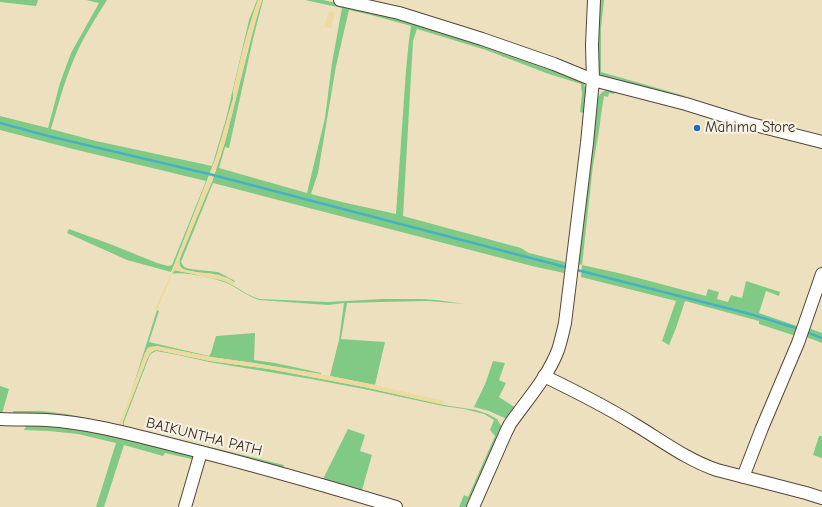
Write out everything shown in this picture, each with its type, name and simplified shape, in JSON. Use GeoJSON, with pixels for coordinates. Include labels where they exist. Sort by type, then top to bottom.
{"type":"FeatureCollection","features":[{"type":"Feature","properties":{"kind":"street"},"geometry":{"type":"LineString","coordinates":[[340,0],[399,13],[482,39],[554,64],[593,80],[686,104],[747,123],[822,142]]}},
{"type":"Feature","properties":{"kind":"street"},"geometry":{"type":"LineString","coordinates":[[473,507],[510,424],[544,376],[558,351],[562,338],[587,143],[593,80],[592,45],[594,0]]}},
{"type":"Feature","properties":{"kind":"street"},"geometry":{"type":"LineString","coordinates":[[743,477],[798,342],[822,274]]}},
{"type":"Feature","properties":{"kind":"street"},"geometry":{"type":"LineString","coordinates":[[544,376],[585,395],[698,462],[717,470],[822,498]]}},
{"type":"Feature","properties":{"kind":"street","name":"BAIKUNTHA PATH"},"geometry":{"type":"LineString","coordinates":[[0,419],[46,420],[84,425],[118,432],[314,482],[396,507]]}},
{"type":"Feature","properties":{"kind":"street"},"geometry":{"type":"LineString","coordinates":[[185,507],[201,452]]}},
{"type":"Feature","properties":{"kind":"green space"},"geometry":{"type":"Polygon","coordinates":[[[0,0],[38,0],[36,6],[0,2],[0,0]]]}},
{"type":"Feature","properties":{"kind":"green space"},"geometry":{"type":"Polygon","coordinates":[[[86,0],[107,0],[85,36],[74,59],[64,85],[51,129],[96,141],[212,166],[226,119],[249,20],[258,0],[250,23],[233,92],[233,99],[216,157],[171,272],[127,260],[67,233],[69,229],[157,263],[168,266],[172,265],[206,181],[0,130],[0,116],[48,128],[60,83],[71,53],[99,3],[86,0]]]}},
{"type":"Feature","properties":{"kind":"green space"},"geometry":{"type":"Polygon","coordinates":[[[262,0],[229,148],[225,147],[219,168],[307,193],[325,118],[332,63],[342,8],[305,0],[323,0],[412,21],[505,52],[579,79],[584,84],[586,90],[584,113],[580,112],[582,94],[581,84],[546,73],[486,50],[417,29],[413,41],[403,216],[521,248],[529,253],[565,262],[564,273],[213,183],[181,262],[184,267],[218,272],[235,281],[234,282],[228,278],[185,270],[182,268],[180,258],[212,182],[225,142],[262,0]],[[349,10],[336,66],[318,173],[311,194],[396,214],[406,70],[411,26],[349,10]]]}},
{"type":"Feature","properties":{"kind":"green space"},"geometry":{"type":"Polygon","coordinates":[[[597,0],[604,0],[601,28],[601,72],[685,96],[681,99],[600,75],[597,70],[597,0]]]}},
{"type":"Feature","properties":{"kind":"green space"},"geometry":{"type":"Polygon","coordinates":[[[607,90],[615,91],[614,94],[609,93],[608,97],[604,96],[593,165],[582,265],[578,264],[596,101],[599,95],[603,92],[607,90]]]}},
{"type":"Feature","properties":{"kind":"green space"},"geometry":{"type":"Polygon","coordinates":[[[582,265],[623,274],[706,296],[708,289],[719,292],[717,299],[728,302],[731,295],[742,298],[746,281],[780,292],[779,296],[766,291],[759,313],[822,333],[822,343],[804,336],[802,338],[759,324],[759,321],[685,301],[669,345],[662,341],[676,301],[581,277],[582,265]]]}},
{"type":"Feature","properties":{"kind":"green space"},"geometry":{"type":"Polygon","coordinates":[[[175,270],[225,281],[259,299],[328,302],[382,299],[422,299],[466,304],[427,301],[347,303],[341,339],[385,342],[375,385],[330,376],[339,340],[344,303],[328,305],[259,300],[231,285],[210,278],[177,273],[172,274],[175,270]]]}},
{"type":"Feature","properties":{"kind":"green space"},"geometry":{"type":"Polygon","coordinates":[[[157,310],[159,311],[149,342],[209,356],[216,336],[255,333],[254,360],[275,363],[321,374],[211,357],[157,346],[145,353],[132,390],[157,310]]]}},
{"type":"Feature","properties":{"kind":"green space"},"geometry":{"type":"Polygon","coordinates":[[[153,350],[210,361],[269,369],[364,387],[444,405],[476,410],[497,419],[502,427],[501,432],[468,507],[459,507],[464,495],[468,497],[495,436],[490,430],[494,420],[484,414],[364,389],[209,362],[156,351],[151,354],[124,422],[124,426],[284,465],[283,469],[125,429],[123,425],[123,421],[147,359],[153,350]]]}},
{"type":"Feature","properties":{"kind":"green space"},"geometry":{"type":"Polygon","coordinates":[[[493,361],[505,363],[499,380],[506,383],[499,397],[516,408],[509,420],[489,411],[474,407],[486,382],[493,361]]]}},
{"type":"Feature","properties":{"kind":"green space"},"geometry":{"type":"Polygon","coordinates":[[[0,386],[9,389],[2,414],[0,414],[0,386]]]}},
{"type":"Feature","properties":{"kind":"green space"},"geometry":{"type":"Polygon","coordinates":[[[13,411],[41,411],[67,414],[119,425],[115,427],[14,414],[13,411]]]}},
{"type":"Feature","properties":{"kind":"green space"},"geometry":{"type":"Polygon","coordinates":[[[52,424],[119,435],[194,455],[194,461],[165,453],[163,456],[124,445],[104,507],[96,507],[116,443],[78,434],[24,430],[27,425],[52,424]]]}},
{"type":"Feature","properties":{"kind":"green space"},"geometry":{"type":"Polygon","coordinates":[[[348,429],[365,435],[360,451],[372,455],[362,490],[323,479],[348,429]]]}},
{"type":"Feature","properties":{"kind":"green space"},"geometry":{"type":"Polygon","coordinates":[[[819,436],[822,436],[822,458],[813,455],[819,436]]]}},
{"type":"Feature","properties":{"kind":"sand"},"geometry":{"type":"Polygon","coordinates":[[[258,0],[262,0],[250,38],[227,136],[211,183],[179,263],[180,267],[183,269],[219,275],[234,282],[233,285],[213,278],[175,270],[157,310],[155,309],[174,267],[216,157],[233,99],[233,92],[250,23],[258,0]]]}},
{"type":"Feature","properties":{"kind":"sand"},"geometry":{"type":"Polygon","coordinates":[[[329,11],[335,13],[331,28],[324,27],[329,11]]]}},
{"type":"Feature","properties":{"kind":"sand"},"geometry":{"type":"Polygon","coordinates":[[[157,346],[211,357],[254,363],[375,385],[444,401],[444,405],[364,387],[269,369],[210,361],[155,350],[147,359],[123,421],[125,429],[115,427],[119,425],[147,349],[149,347],[157,346]]]}},
{"type":"Feature","properties":{"kind":"waterway"},"geometry":{"type":"LineString","coordinates":[[0,123],[48,136],[209,174],[565,267]]}},
{"type":"Feature","properties":{"kind":"waterway"},"geometry":{"type":"LineString","coordinates":[[577,270],[750,314],[799,329]]}},
{"type":"Feature","properties":{"kind":"waterway"},"geometry":{"type":"LineString","coordinates":[[806,332],[822,338]]}},
{"type":"Feature","properties":{"kind":"place","name":"Mahima Store"},"geometry":{"type":"Point","coordinates":[697,128]}}]}
